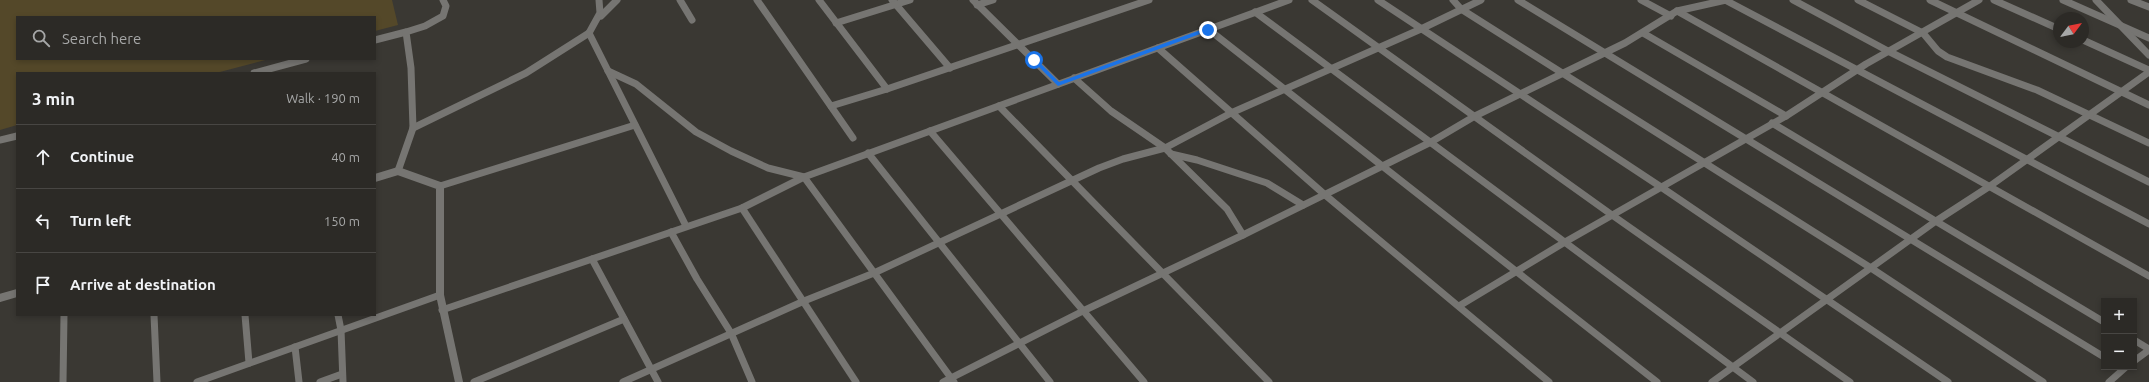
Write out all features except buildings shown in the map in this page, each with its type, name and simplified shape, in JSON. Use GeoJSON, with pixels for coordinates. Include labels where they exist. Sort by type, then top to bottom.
{"type":"FeatureCollection","features":[{"type":"Feature","properties":{"kind":"street"},"geometry":{"type":"LineString","coordinates":[[376,40],[424,26],[443,16],[446,6],[443,0]]}},
{"type":"Feature","properties":{"kind":"street"},"geometry":{"type":"LineString","coordinates":[[598,19],[602,7],[599,0]]}},
{"type":"Feature","properties":{"kind":"street"},"geometry":{"type":"LineString","coordinates":[[413,128],[541,64],[572,46],[589,33],[598,19],[617,0]]}},
{"type":"Feature","properties":{"kind":"street"},"geometry":{"type":"LineString","coordinates":[[680,0],[692,20]]}},
{"type":"Feature","properties":{"kind":"street"},"geometry":{"type":"LineString","coordinates":[[757,0],[853,138]]}},
{"type":"Feature","properties":{"kind":"street"},"geometry":{"type":"LineString","coordinates":[[819,0],[887,89]]}},
{"type":"Feature","properties":{"kind":"street"},"geometry":{"type":"LineString","coordinates":[[836,23],[894,2],[910,0]]}},
{"type":"Feature","properties":{"kind":"street"},"geometry":{"type":"LineString","coordinates":[[975,2],[993,0]]}},
{"type":"Feature","properties":{"kind":"street"},"geometry":{"type":"LineString","coordinates":[[831,106],[887,89],[1149,0]]}},
{"type":"Feature","properties":{"kind":"street"},"geometry":{"type":"LineString","coordinates":[[442,310],[742,208],[804,177],[1289,0]]}},
{"type":"Feature","properties":{"kind":"street"},"geometry":{"type":"LineString","coordinates":[[1312,0],[1612,215],[1850,382]]}},
{"type":"Feature","properties":{"kind":"street"},"geometry":{"type":"LineString","coordinates":[[1378,0],[1661,187],[1948,382]]}},
{"type":"Feature","properties":{"kind":"street"},"geometry":{"type":"LineString","coordinates":[[1453,0],[1461,9],[1871,268],[2043,382]]}},
{"type":"Feature","properties":{"kind":"street"},"geometry":{"type":"LineString","coordinates":[[623,382],[731,333],[874,273],[1122,159],[1165,148],[1231,113],[1421,29],[1481,0]]}},
{"type":"Feature","properties":{"kind":"street"},"geometry":{"type":"LineString","coordinates":[[1518,0],[2101,355]]}},
{"type":"Feature","properties":{"kind":"street"},"geometry":{"type":"LineString","coordinates":[[1641,0],[1671,16]]}},
{"type":"Feature","properties":{"kind":"street"},"geometry":{"type":"LineString","coordinates":[[943,382],[953,380],[1020,343],[1083,311],[1162,272],[1243,235],[1430,142],[1475,116],[1643,33],[1684,8],[1725,0],[1855,71],[2028,159],[2149,224]]}},
{"type":"Feature","properties":{"kind":"street"},"geometry":{"type":"LineString","coordinates":[[1793,0],[1888,51],[2149,182]]}},
{"type":"Feature","properties":{"kind":"street"},"geometry":{"type":"LineString","coordinates":[[1858,0],[1923,33],[1938,51],[1947,57],[2037,90],[2149,143]]}},
{"type":"Feature","properties":{"kind":"street"},"geometry":{"type":"LineString","coordinates":[[1930,0],[2149,105]]}},
{"type":"Feature","properties":{"kind":"street"},"geometry":{"type":"LineString","coordinates":[[1459,306],[1515,271],[1786,116],[1888,51],[1959,13],[1979,0]]}},
{"type":"Feature","properties":{"kind":"street"},"geometry":{"type":"LineString","coordinates":[[1994,0],[2053,26]]}},
{"type":"Feature","properties":{"kind":"street"},"geometry":{"type":"LineString","coordinates":[[2063,0],[2149,38]]}},
{"type":"Feature","properties":{"kind":"street"},"geometry":{"type":"LineString","coordinates":[[2096,0],[2149,55]]}},
{"type":"Feature","properties":{"kind":"street"},"geometry":{"type":"LineString","coordinates":[[2130,0],[2149,7]]}},
{"type":"Feature","properties":{"kind":"street"},"geometry":{"type":"LineString","coordinates":[[894,2],[950,68]]}},
{"type":"Feature","properties":{"kind":"street"},"geometry":{"type":"LineString","coordinates":[[975,2],[1058,84]]}},
{"type":"Feature","properties":{"kind":"street"},"geometry":{"type":"LineString","coordinates":[[1255,12],[1753,382]]}},
{"type":"Feature","properties":{"kind":"street"},"geometry":{"type":"LineString","coordinates":[[1677,12],[1819,94],[1990,186],[2149,276]]}},
{"type":"Feature","properties":{"kind":"street"},"geometry":{"type":"LineString","coordinates":[[1208,30],[1657,382]]}},
{"type":"Feature","properties":{"kind":"street"},"geometry":{"type":"LineString","coordinates":[[398,171],[413,128],[411,68],[406,32]]}},
{"type":"Feature","properties":{"kind":"street"},"geometry":{"type":"LineString","coordinates":[[589,33],[686,226]]}},
{"type":"Feature","properties":{"kind":"street"},"geometry":{"type":"LineString","coordinates":[[1643,33],[1786,116]]}},
{"type":"Feature","properties":{"kind":"street"},"geometry":{"type":"LineString","coordinates":[[1712,382],[1936,221],[2028,159],[2149,71],[2089,43]]}},
{"type":"Feature","properties":{"kind":"street"},"geometry":{"type":"LineString","coordinates":[[1158,48],[1324,194],[1549,382]]}},
{"type":"Feature","properties":{"kind":"street"},"geometry":{"type":"LineString","coordinates":[[258,72],[302,60]]}},
{"type":"Feature","properties":{"kind":"street"},"geometry":{"type":"LineString","coordinates":[[608,71],[636,84],[696,132],[731,151],[768,168],[804,177],[953,380]]}},
{"type":"Feature","properties":{"kind":"street"},"geometry":{"type":"LineString","coordinates":[[1074,78],[1111,111],[1165,148],[1227,209],[1243,235]]}},
{"type":"Feature","properties":{"kind":"street"},"geometry":{"type":"LineString","coordinates":[[998,106],[1269,382]]}},
{"type":"Feature","properties":{"kind":"street"},"geometry":{"type":"LineString","coordinates":[[1772,123],[2101,320]]}},
{"type":"Feature","properties":{"kind":"street"},"geometry":{"type":"LineString","coordinates":[[376,178],[398,171],[440,186],[634,125]]}},
{"type":"Feature","properties":{"kind":"street"},"geometry":{"type":"LineString","coordinates":[[930,131],[1144,382]]}},
{"type":"Feature","properties":{"kind":"street"},"geometry":{"type":"LineString","coordinates":[[0,140],[16,136]]}},
{"type":"Feature","properties":{"kind":"street"},"geometry":{"type":"LineString","coordinates":[[868,154],[1050,382]]}},
{"type":"Feature","properties":{"kind":"street"},"geometry":{"type":"LineString","coordinates":[[1170,154],[1197,160],[1268,183],[1303,205]]}},
{"type":"Feature","properties":{"kind":"street"},"geometry":{"type":"LineString","coordinates":[[440,186],[440,295],[442,310],[459,382]]}},
{"type":"Feature","properties":{"kind":"street"},"geometry":{"type":"LineString","coordinates":[[742,208],[856,382]]}},
{"type":"Feature","properties":{"kind":"street"},"geometry":{"type":"LineString","coordinates":[[671,232],[697,279],[731,333],[752,382]]}},
{"type":"Feature","properties":{"kind":"street"},"geometry":{"type":"LineString","coordinates":[[592,258],[658,382]]}},
{"type":"Feature","properties":{"kind":"street"},"geometry":{"type":"LineString","coordinates":[[0,298],[16,293]]}},
{"type":"Feature","properties":{"kind":"street"},"geometry":{"type":"LineString","coordinates":[[200,381],[440,295]]}},
{"type":"Feature","properties":{"kind":"street"},"geometry":{"type":"LineString","coordinates":[[63,382],[64,316]]}},
{"type":"Feature","properties":{"kind":"street"},"geometry":{"type":"LineString","coordinates":[[154,316],[157,382]]}},
{"type":"Feature","properties":{"kind":"street"},"geometry":{"type":"LineString","coordinates":[[245,316],[249,363]]}},
{"type":"Feature","properties":{"kind":"street"},"geometry":{"type":"LineString","coordinates":[[320,382],[342,378],[341,330],[338,316]]}},
{"type":"Feature","properties":{"kind":"street"},"geometry":{"type":"LineString","coordinates":[[474,382],[624,319]]}},
{"type":"Feature","properties":{"kind":"street"},"geometry":{"type":"LineString","coordinates":[[2137,342],[2149,349],[2137,359]]}},
{"type":"Feature","properties":{"kind":"street"},"geometry":{"type":"LineString","coordinates":[[295,347],[299,382]]}},
{"type":"Feature","properties":{"kind":"street"},"geometry":{"type":"LineString","coordinates":[[2109,382],[2122,370]]}},
{"type":"Feature","properties":{"kind":"shaded area"},"geometry":{"type":"Polygon","coordinates":[[[0,0],[392,0],[398,25],[376,31],[376,16],[16,16],[16,60],[265,60],[220,72],[16,72],[16,125],[0,130],[0,0]]]}},
{"type":"Feature","properties":{"kind":"route"},"geometry":{"type":"LineString","coordinates":[[1034,60],[1058,84],[1208,30]]}}]}
